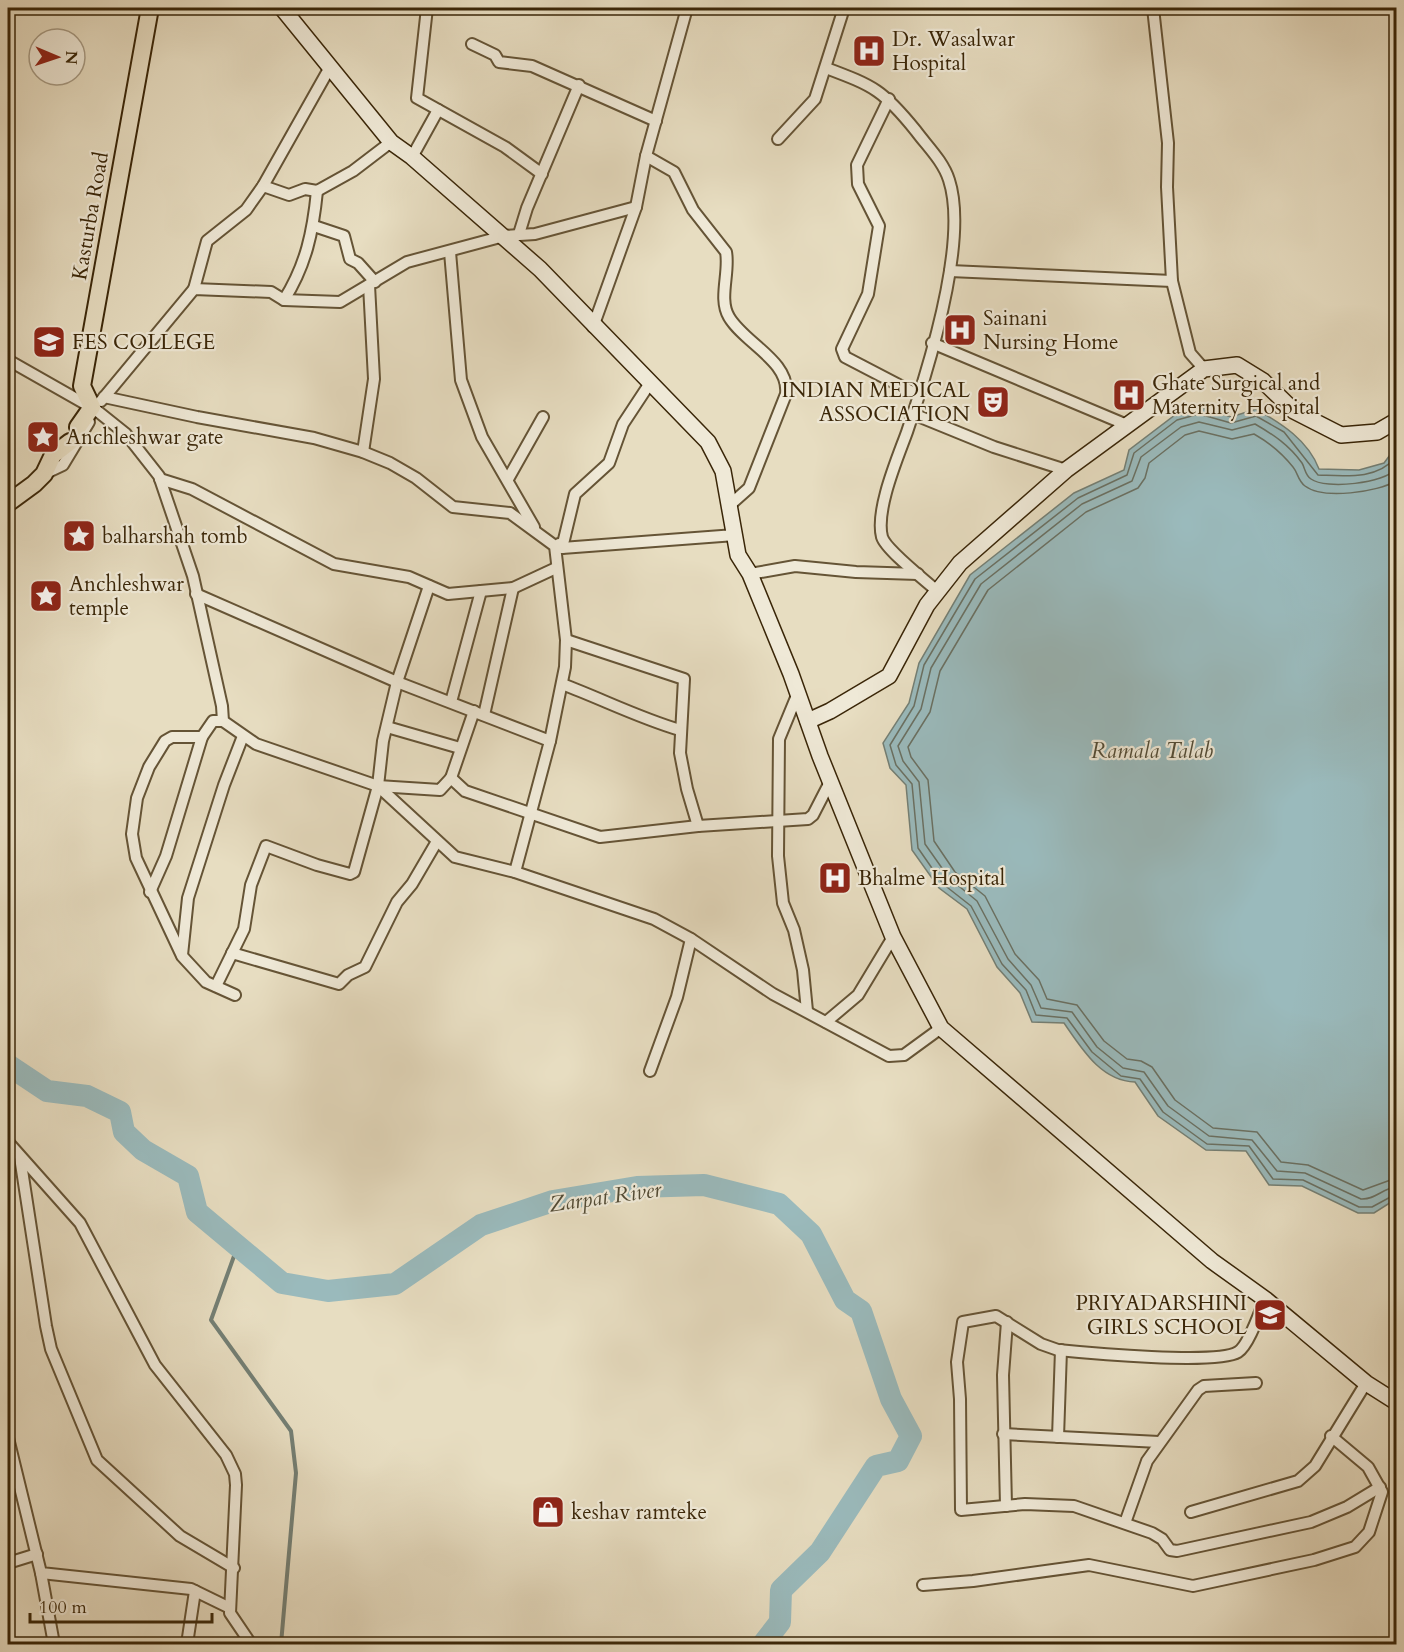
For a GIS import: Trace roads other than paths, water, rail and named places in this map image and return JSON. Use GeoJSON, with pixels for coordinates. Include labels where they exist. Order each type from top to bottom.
{"type":"FeatureCollection","features":[{"type":"Feature","properties":{"kind":"main road","name":"Kasturba Road"},"geometry":{"type":"LineString","coordinates":[[97,404],[82,386],[150,8]]}},
{"type":"Feature","properties":{"kind":"main road"},"geometry":{"type":"LineString","coordinates":[[78,428],[97,404]]}},
{"type":"Feature","properties":{"kind":"main road"},"geometry":{"type":"LineString","coordinates":[[8,503],[44,474],[53,454],[70,442]]}},
{"type":"Feature","properties":{"kind":"street"},"geometry":{"type":"LineString","coordinates":[[282,8],[329,69],[391,142],[511,235],[593,327],[708,442],[723,471],[731,504],[738,555],[750,574],[798,693],[830,782],[892,937],[941,1028],[1212,1261],[1247,1288],[1266,1299],[1366,1383],[1396,1402]]}},
{"type":"Feature","properties":{"kind":"street"},"geometry":{"type":"LineString","coordinates":[[427,8],[416,96],[505,147],[542,174]]}},
{"type":"Feature","properties":{"kind":"street"},"geometry":{"type":"LineString","coordinates":[[593,327],[636,207],[646,156],[687,8]]}},
{"type":"Feature","properties":{"kind":"street"},"geometry":{"type":"LineString","coordinates":[[778,139],[815,99],[844,8]]}},
{"type":"Feature","properties":{"kind":"street"},"geometry":{"type":"LineString","coordinates":[[1153,8],[1168,142],[1167,187],[1172,280],[1190,353],[1204,369]]}},
{"type":"Feature","properties":{"kind":"street"},"geometry":{"type":"LineString","coordinates":[[472,44],[495,55],[499,62],[532,66],[656,121]]}},
{"type":"Feature","properties":{"kind":"street"},"geometry":{"type":"LineString","coordinates":[[826,68],[863,82],[889,99],[939,160],[949,181],[953,200],[955,237],[950,271],[913,414],[885,496],[882,532],[889,546],[937,591]]}},
{"type":"Feature","properties":{"kind":"street"},"geometry":{"type":"LineString","coordinates":[[44,474],[63,465],[97,404],[194,289],[207,241],[246,210],[263,186],[329,69]]}},
{"type":"Feature","properties":{"kind":"street"},"geometry":{"type":"LineString","coordinates":[[511,235],[542,174],[579,85]]}},
{"type":"Feature","properties":{"kind":"street"},"geometry":{"type":"LineString","coordinates":[[889,99],[857,165],[858,184],[879,226],[868,294],[842,353],[918,395]]}},
{"type":"Feature","properties":{"kind":"street"},"geometry":{"type":"LineString","coordinates":[[412,157],[438,110]]}},
{"type":"Feature","properties":{"kind":"street"},"geometry":{"type":"LineString","coordinates":[[263,186],[289,195],[305,189],[317,191],[353,171],[391,142]]}},
{"type":"Feature","properties":{"kind":"street"},"geometry":{"type":"LineString","coordinates":[[646,156],[674,172],[693,210],[726,252],[725,302],[729,317],[780,369],[788,384],[749,488],[731,504]]}},
{"type":"Feature","properties":{"kind":"street"},"geometry":{"type":"LineString","coordinates":[[285,300],[304,264],[314,226],[317,191]]}},
{"type":"Feature","properties":{"kind":"street"},"geometry":{"type":"LineString","coordinates":[[194,289],[271,292],[285,300],[340,302],[407,262],[511,235],[535,234],[636,207]]}},
{"type":"Feature","properties":{"kind":"street"},"geometry":{"type":"LineString","coordinates":[[314,226],[344,236],[350,259],[358,262],[372,283],[374,379],[363,452]]}},
{"type":"Feature","properties":{"kind":"street"},"geometry":{"type":"LineString","coordinates":[[450,252],[461,380],[482,437],[508,479],[532,525],[558,544]]}},
{"type":"Feature","properties":{"kind":"street"},"geometry":{"type":"LineString","coordinates":[[950,271],[1172,280]]}},
{"type":"Feature","properties":{"kind":"street"},"geometry":{"type":"LineString","coordinates":[[932,343],[1127,425]]}},
{"type":"Feature","properties":{"kind":"street"},"geometry":{"type":"LineString","coordinates":[[8,360],[97,404],[197,417],[314,438],[363,452],[390,463],[416,478],[453,507],[510,513],[558,544],[735,535]]}},
{"type":"Feature","properties":{"kind":"street"},"geometry":{"type":"LineString","coordinates":[[808,721],[830,711],[889,676],[937,591],[960,563],[1066,471],[1204,369],[1237,365],[1263,381],[1294,411],[1341,435],[1377,432],[1396,421]]}},
{"type":"Feature","properties":{"kind":"street"},"geometry":{"type":"LineString","coordinates":[[515,872],[550,741],[562,684],[566,640],[556,567],[558,544],[575,494],[609,464],[623,424],[650,383]]}},
{"type":"Feature","properties":{"kind":"street"},"geometry":{"type":"LineString","coordinates":[[97,404],[126,434],[160,479],[193,576],[222,706],[223,721]]}},
{"type":"Feature","properties":{"kind":"street"},"geometry":{"type":"LineString","coordinates":[[913,414],[994,447],[1066,471]]}},
{"type":"Feature","properties":{"kind":"street"},"geometry":{"type":"LineString","coordinates":[[508,479],[543,417]]}},
{"type":"Feature","properties":{"kind":"street"},"geometry":{"type":"LineString","coordinates":[[160,479],[192,489],[334,564],[405,576],[448,594],[513,588],[556,567]]}},
{"type":"Feature","properties":{"kind":"street"},"geometry":{"type":"LineString","coordinates":[[750,574],[795,566],[856,572],[918,573]]}},
{"type":"Feature","properties":{"kind":"street"},"geometry":{"type":"LineString","coordinates":[[216,986],[246,922],[249,896],[265,847],[269,846],[317,865],[352,874],[378,786],[397,682],[429,586]]}},
{"type":"Feature","properties":{"kind":"street"},"geometry":{"type":"LineString","coordinates":[[150,892],[166,856],[202,738],[213,722],[223,721],[256,744],[378,786],[441,790],[451,778],[460,748],[479,713],[513,588]]}},
{"type":"Feature","properties":{"kind":"street"},"geometry":{"type":"LineString","coordinates":[[451,702],[481,591]]}},
{"type":"Feature","properties":{"kind":"street"},"geometry":{"type":"LineString","coordinates":[[196,594],[397,682],[550,741]]}},
{"type":"Feature","properties":{"kind":"street"},"geometry":{"type":"LineString","coordinates":[[566,640],[684,679],[680,730],[682,770],[698,826]]}},
{"type":"Feature","properties":{"kind":"street"},"geometry":{"type":"LineString","coordinates":[[562,684],[607,701],[643,719],[680,730]]}},
{"type":"Feature","properties":{"kind":"street"},"geometry":{"type":"LineString","coordinates":[[798,693],[779,739],[777,822],[783,903],[794,930],[802,964],[807,1011]]}},
{"type":"Feature","properties":{"kind":"street"},"geometry":{"type":"LineString","coordinates":[[387,727],[460,748]]}},
{"type":"Feature","properties":{"kind":"street"},"geometry":{"type":"LineString","coordinates":[[182,956],[188,898],[224,785],[243,736]]}},
{"type":"Feature","properties":{"kind":"street"},"geometry":{"type":"LineString","coordinates":[[202,738],[172,737],[165,741],[142,782],[134,811],[133,848],[150,892],[182,956],[201,977],[235,995]]}},
{"type":"Feature","properties":{"kind":"street"},"geometry":{"type":"LineString","coordinates":[[451,778],[465,791],[600,837],[698,826],[811,818],[830,782]]}},
{"type":"Feature","properties":{"kind":"street"},"geometry":{"type":"LineString","coordinates":[[378,786],[436,843],[455,857],[515,872],[616,904],[654,919],[691,939],[773,993],[882,1053],[897,1057],[904,1055],[941,1028]]}},
{"type":"Feature","properties":{"kind":"street"},"geometry":{"type":"LineString","coordinates":[[232,953],[336,985],[341,983],[348,975],[365,967],[397,902],[412,884],[436,843]]}},
{"type":"Feature","properties":{"kind":"street"},"geometry":{"type":"LineString","coordinates":[[826,1022],[858,995],[892,937]]}},
{"type":"Feature","properties":{"kind":"street"},"geometry":{"type":"LineString","coordinates":[[650,1071],[677,997],[691,939]]}},
{"type":"Feature","properties":{"kind":"street"},"geometry":{"type":"LineString","coordinates":[[8,1142],[80,1224],[162,1376],[232,1464],[236,1485],[234,1568],[230,1608],[232,1617],[251,1644]]}},
{"type":"Feature","properties":{"kind":"street"},"geometry":{"type":"LineString","coordinates":[[20,1156],[51,1349],[91,1448],[105,1469],[180,1536],[234,1568]]}},
{"type":"Feature","properties":{"kind":"street"},"geometry":{"type":"LineString","coordinates":[[1266,1299],[1244,1346],[1231,1354],[1171,1358],[1061,1350],[1041,1344],[996,1316],[963,1322],[957,1362],[960,1399],[960,1508],[962,1510],[1035,1504],[1077,1507],[1157,1535],[1167,1549],[1177,1551],[1311,1522],[1347,1507],[1380,1487]]}},
{"type":"Feature","properties":{"kind":"street"},"geometry":{"type":"LineString","coordinates":[[1006,1506],[1003,1434],[1007,1322]]}},
{"type":"Feature","properties":{"kind":"street"},"geometry":{"type":"LineString","coordinates":[[1058,1437],[1061,1350]]}},
{"type":"Feature","properties":{"kind":"street"},"geometry":{"type":"LineString","coordinates":[[1125,1523],[1147,1461],[1200,1387],[1256,1383]]}},
{"type":"Feature","properties":{"kind":"street"},"geometry":{"type":"LineString","coordinates":[[1191,1512],[1294,1483],[1315,1466],[1331,1436],[1366,1383]]}},
{"type":"Feature","properties":{"kind":"street"},"geometry":{"type":"LineString","coordinates":[[1003,1434],[1159,1442]]}},
{"type":"Feature","properties":{"kind":"street"},"geometry":{"type":"LineString","coordinates":[[923,1585],[973,1581],[1071,1566],[1107,1567],[1184,1587],[1314,1560],[1354,1547],[1369,1532],[1381,1497],[1380,1487],[1363,1462],[1331,1436]]}},
{"type":"Feature","properties":{"kind":"street"},"geometry":{"type":"LineString","coordinates":[[8,1438],[37,1554],[54,1644]]}},
{"type":"Feature","properties":{"kind":"street"},"geometry":{"type":"LineString","coordinates":[[8,1563],[37,1554]]}},
{"type":"Feature","properties":{"kind":"street"},"geometry":{"type":"LineString","coordinates":[[41,1573],[195,1591],[230,1608]]}},
{"type":"Feature","properties":{"kind":"street"},"geometry":{"type":"LineString","coordinates":[[188,1644],[195,1591]]}},
{"type":"Feature","properties":{"kind":"water","name":"Ramala Talab"},"geometry":{"type":"Polygon","coordinates":[[[1199,407],[1231,417],[1256,409],[1301,441],[1319,469],[1359,470],[1384,463],[1396,447],[1396,1199],[1374,1213],[1358,1213],[1302,1186],[1269,1185],[1246,1151],[1206,1150],[1158,1116],[1135,1082],[1112,1076],[1093,1062],[1064,1023],[1032,1022],[1020,993],[997,967],[967,909],[939,888],[912,850],[906,785],[890,768],[883,743],[909,703],[919,663],[970,575],[1074,493],[1124,470],[1129,450],[1175,415],[1199,407]]]}},
{"type":"Feature","properties":{"kind":"waterway","name":"Zarpat River"},"geometry":{"type":"LineString","coordinates":[[8,1065],[47,1091],[87,1096],[120,1112],[124,1132],[143,1150],[188,1176],[197,1212],[282,1283],[328,1291],[395,1284],[481,1225],[553,1201],[637,1187],[704,1185],[779,1204],[811,1234],[845,1300],[861,1311],[891,1399],[911,1436],[898,1461],[876,1466],[820,1552],[781,1590],[780,1622],[763,1644]]}},
{"type":"Feature","properties":{"kind":"waterway"},"geometry":{"type":"LineString","coordinates":[[238,1245],[211,1320],[291,1431],[296,1473],[281,1644]]}},
{"type":"Feature","properties":{"kind":"place","name":"Dr. Wasalwar Hospital"},"geometry":{"type":"Point","coordinates":[869,51]}},
{"type":"Feature","properties":{"kind":"place","name":"Sainani Nursing Home"},"geometry":{"type":"Point","coordinates":[960,330]}},
{"type":"Feature","properties":{"kind":"place","name":"FES COLLEGE"},"geometry":{"type":"Point","coordinates":[49,342]}},
{"type":"Feature","properties":{"kind":"place","name":"Ghate Surgical and Maternity Hospital"},"geometry":{"type":"Point","coordinates":[1129,395]}},
{"type":"Feature","properties":{"kind":"place","name":"INDIAN MEDICAL ASSOCIATION"},"geometry":{"type":"Point","coordinates":[993,402]}},
{"type":"Feature","properties":{"kind":"place","name":"Anchleshwar gate"},"geometry":{"type":"Point","coordinates":[43,437]}},
{"type":"Feature","properties":{"kind":"place","name":"balharshah tomb"},"geometry":{"type":"Point","coordinates":[79,536]}},
{"type":"Feature","properties":{"kind":"place","name":"Anchleshwar temple"},"geometry":{"type":"Point","coordinates":[46,596]}},
{"type":"Feature","properties":{"kind":"place","name":"Bhalme Hospital"},"geometry":{"type":"Point","coordinates":[835,878]}},
{"type":"Feature","properties":{"kind":"place","name":"PRIYADARSHINI GIRLS SCHOOL"},"geometry":{"type":"Point","coordinates":[1270,1315]}},
{"type":"Feature","properties":{"kind":"place","name":"keshav ramteke"},"geometry":{"type":"Point","coordinates":[548,1512]}}]}
